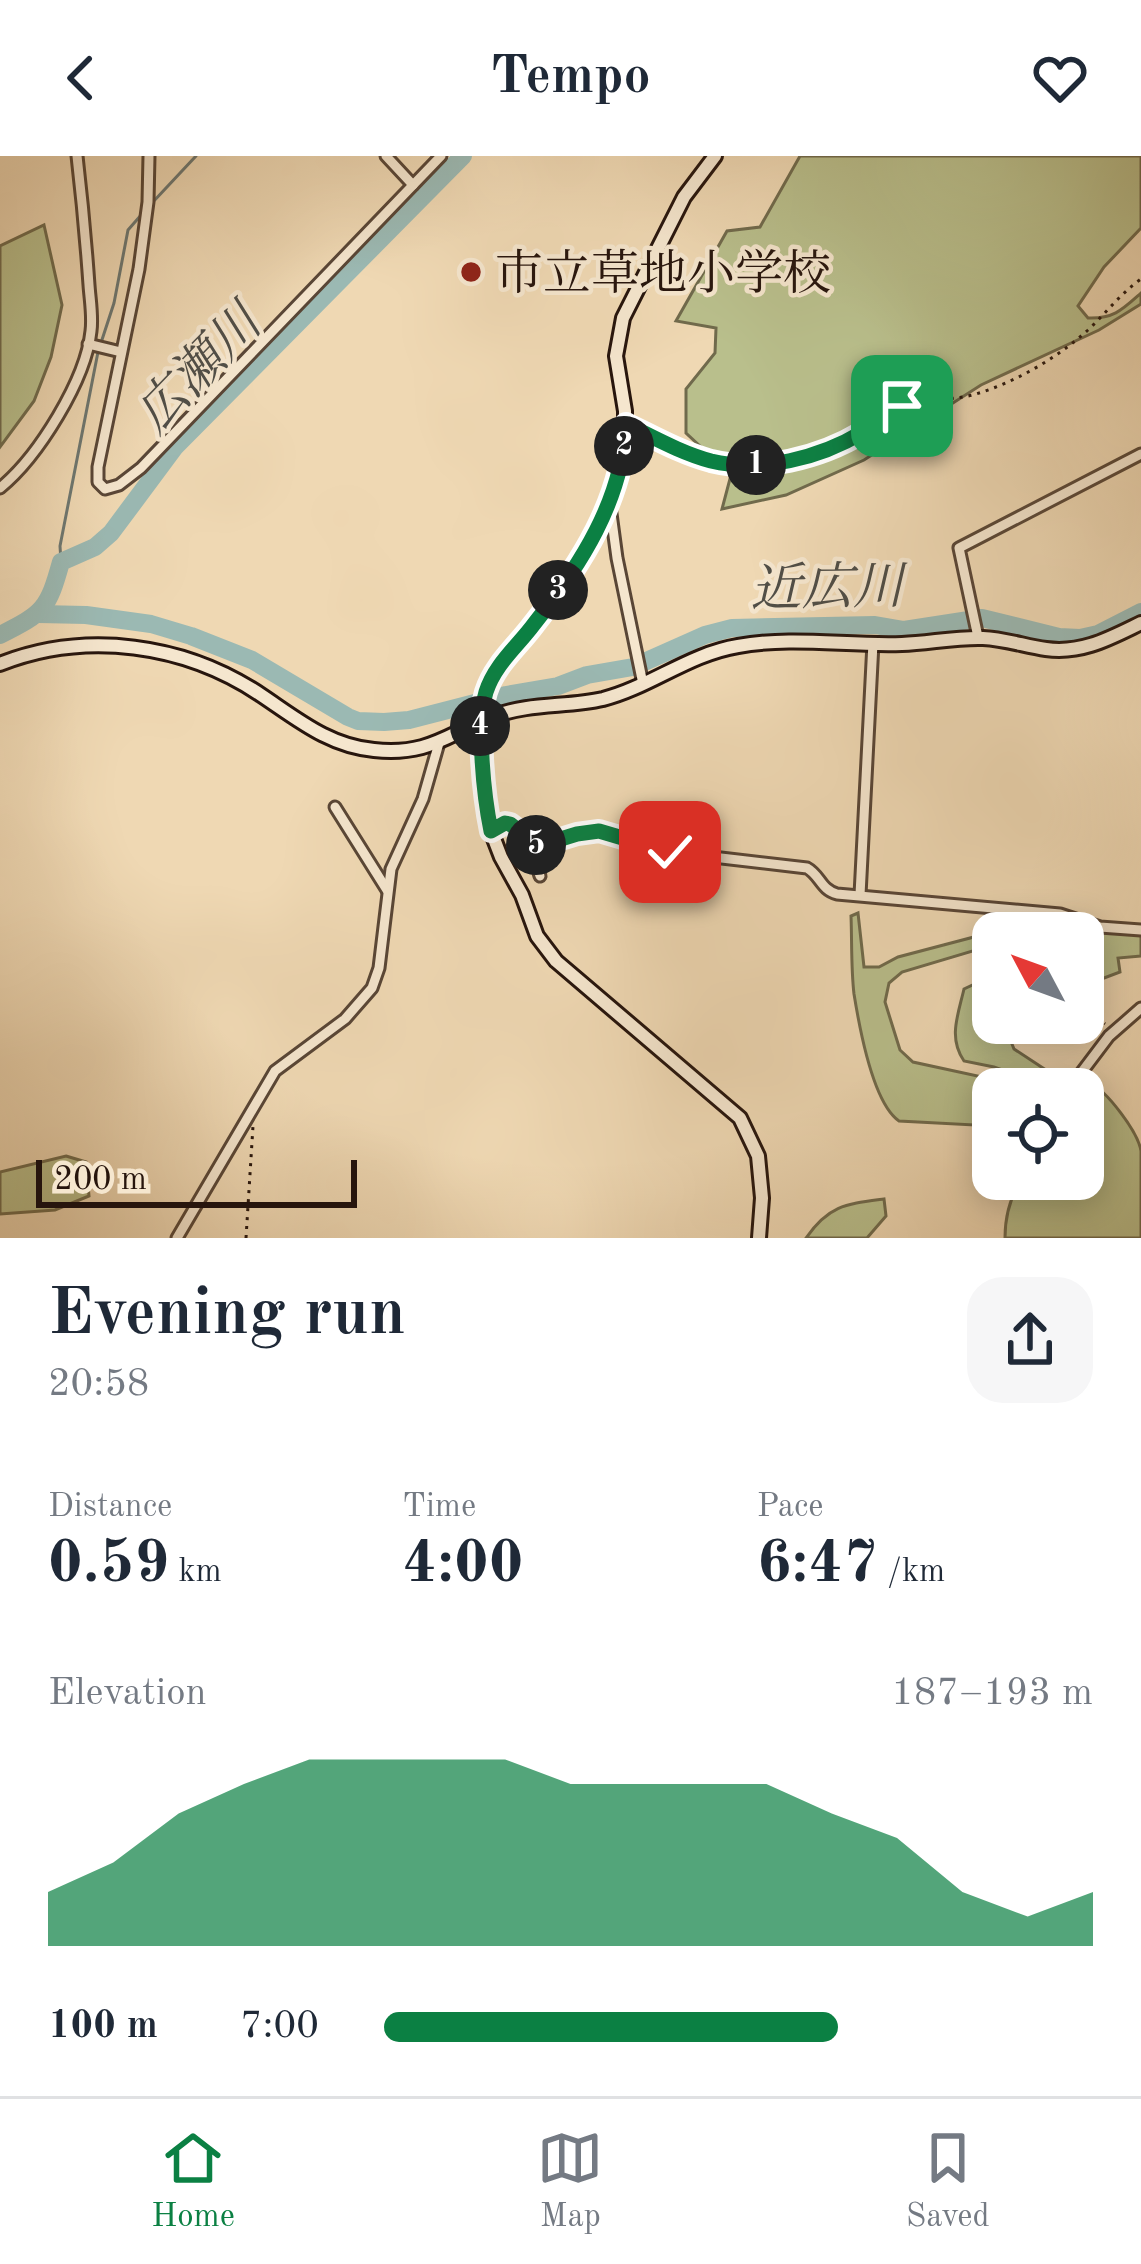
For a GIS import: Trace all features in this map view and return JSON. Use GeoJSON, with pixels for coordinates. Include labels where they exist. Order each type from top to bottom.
{"type":"FeatureCollection","features":[{"type":"Feature","properties":{"kind":"street"},"geometry":{"type":"LineString","coordinates":[[0,488],[58,418],[92,328],[76,156]]}},
{"type":"Feature","properties":{"kind":"street"},"geometry":{"type":"LineString","coordinates":[[149,156],[145,230],[97,475],[105,489],[129,479],[156,454],[441,156]]}},
{"type":"Feature","properties":{"kind":"street"},"geometry":{"type":"LineString","coordinates":[[386,156],[413,184]]}},
{"type":"Feature","properties":{"kind":"street"},"geometry":{"type":"LineString","coordinates":[[716,156],[685,197],[623,318],[616,356],[626,424],[610,504],[542,614],[491,678],[480,722],[491,831],[537,936],[549,953],[730,1107],[747,1127],[761,1178],[759,1238]]}},
{"type":"Feature","properties":{"kind":"street"},"geometry":{"type":"LineString","coordinates":[[88,344],[121,352]]}},
{"type":"Feature","properties":{"kind":"street"},"geometry":{"type":"LineString","coordinates":[[977,633],[959,548],[1141,454]]}},
{"type":"Feature","properties":{"kind":"street"},"geometry":{"type":"LineString","coordinates":[[610,504],[642,679]]}},
{"type":"Feature","properties":{"kind":"street"},"geometry":{"type":"LineString","coordinates":[[0,664],[50,649],[145,648],[224,673],[314,731],[343,744],[393,751],[439,743],[504,713],[604,699],[691,659],[738,646],[785,640],[904,644],[977,633],[1058,650],[1105,641],[1141,623]]}},
{"type":"Feature","properties":{"kind":"street"},"geometry":{"type":"LineString","coordinates":[[860,895],[872,643]]}},
{"type":"Feature","properties":{"kind":"street"},"geometry":{"type":"LineString","coordinates":[[177,1238],[281,1064],[345,1019],[372,988],[379,968],[391,869],[423,799],[439,743]]}},
{"type":"Feature","properties":{"kind":"street"},"geometry":{"type":"LineString","coordinates":[[335,807],[387,890]]}},
{"type":"Feature","properties":{"kind":"street"},"geometry":{"type":"LineString","coordinates":[[491,831],[510,824],[541,846],[599,831],[670,852],[807,868],[831,892],[1060,914],[1091,925],[1141,930]]}},
{"type":"Feature","properties":{"kind":"street"},"geometry":{"type":"LineString","coordinates":[[540,876],[535,860],[541,846]]}},
{"type":"Feature","properties":{"kind":"street"},"geometry":{"type":"LineString","coordinates":[[1085,1068],[1114,1031],[1141,1008]]}},
{"type":"Feature","properties":{"kind":"path"},"geometry":{"type":"LineString","coordinates":[[626,424],[676,449],[732,464],[781,462],[808,455],[863,432],[902,406],[974,394],[1033,368],[1088,330],[1141,280]]}},
{"type":"Feature","properties":{"kind":"path"},"geometry":{"type":"LineString","coordinates":[[1104,1023],[1114,1031]]}},
{"type":"Feature","properties":{"kind":"path"},"geometry":{"type":"LineString","coordinates":[[246,1238],[254,1131],[250,1109]]}},
{"type":"Feature","properties":{"kind":"green space"},"geometry":{"type":"Polygon","coordinates":[[[800,156],[1141,156],[1141,228],[1104,267],[1078,306],[1088,318],[1097,318],[1118,312],[1141,293],[1141,304],[1099,330],[981,385],[864,460],[786,495],[722,509],[731,475],[686,433],[686,389],[715,353],[716,328],[676,321],[727,231],[760,227],[800,156]]]}},
{"type":"Feature","properties":{"kind":"green space"},"geometry":{"type":"Polygon","coordinates":[[[44,225],[62,305],[51,357],[34,401],[0,447],[0,246],[44,225]]]}},
{"type":"Feature","properties":{"kind":"green space"},"geometry":{"type":"Polygon","coordinates":[[[858,913],[864,967],[879,967],[898,957],[972,937],[972,951],[902,972],[889,983],[885,1002],[900,1050],[913,1062],[972,1075],[972,1125],[899,1121],[890,1112],[875,1081],[859,1024],[851,916],[858,913]]]}},
{"type":"Feature","properties":{"kind":"green space"},"geometry":{"type":"Polygon","coordinates":[[[1104,930],[1141,931],[1141,956],[1118,958],[1120,972],[1104,978],[1104,930]]]}},
{"type":"Feature","properties":{"kind":"green space"},"geometry":{"type":"Polygon","coordinates":[[[972,985],[972,1044],[1012,1044],[1043,1068],[997,1068],[964,1061],[956,1044],[956,1026],[964,989],[972,985]]]}},
{"type":"Feature","properties":{"kind":"green space"},"geometry":{"type":"Polygon","coordinates":[[[1104,1094],[1139,1143],[1141,1238],[1005,1238],[1012,1200],[1104,1200],[1104,1094]]]}},
{"type":"Feature","properties":{"kind":"green space"},"geometry":{"type":"Polygon","coordinates":[[[66,1156],[86,1162],[89,1196],[55,1210],[0,1214],[0,1172],[66,1156]]]}},
{"type":"Feature","properties":{"kind":"green space"},"geometry":{"type":"Polygon","coordinates":[[[884,1199],[886,1216],[867,1238],[806,1238],[839,1208],[884,1199]]]}},
{"type":"Feature","properties":{"kind":"waterway"},"geometry":{"type":"LineString","coordinates":[[152,203],[196,156]]}},
{"type":"Feature","properties":{"kind":"waterway","name":"広瀬川"},"geometry":{"type":"LineString","coordinates":[[0,635],[42,608],[61,562],[95,547],[111,533],[175,447],[463,156]]}},
{"type":"Feature","properties":{"kind":"waterway"},"geometry":{"type":"LineString","coordinates":[[61,562],[60,546],[98,352],[114,303],[128,230],[142,214]]}},
{"type":"Feature","properties":{"kind":"waterway","name":"近広川"},"geometry":{"type":"LineString","coordinates":[[39,614],[151,624],[191,636],[252,660],[348,717],[384,722],[633,667],[732,628],[875,625],[904,630],[982,618],[1080,638],[1141,612]]}},
{"type":"Feature","properties":{"kind":"place","name":"市立草地小学校"},"geometry":{"type":"Point","coordinates":[471,272]}},
{"type":"Feature","properties":{"kind":"route"},"geometry":{"type":"LineString","coordinates":[[670,852],[599,831],[538,846],[510,824],[491,831],[480,722],[491,678],[542,614],[604,518],[615,489],[626,424],[710,460],[757,465],[832,447],[902,406]]}}]}
